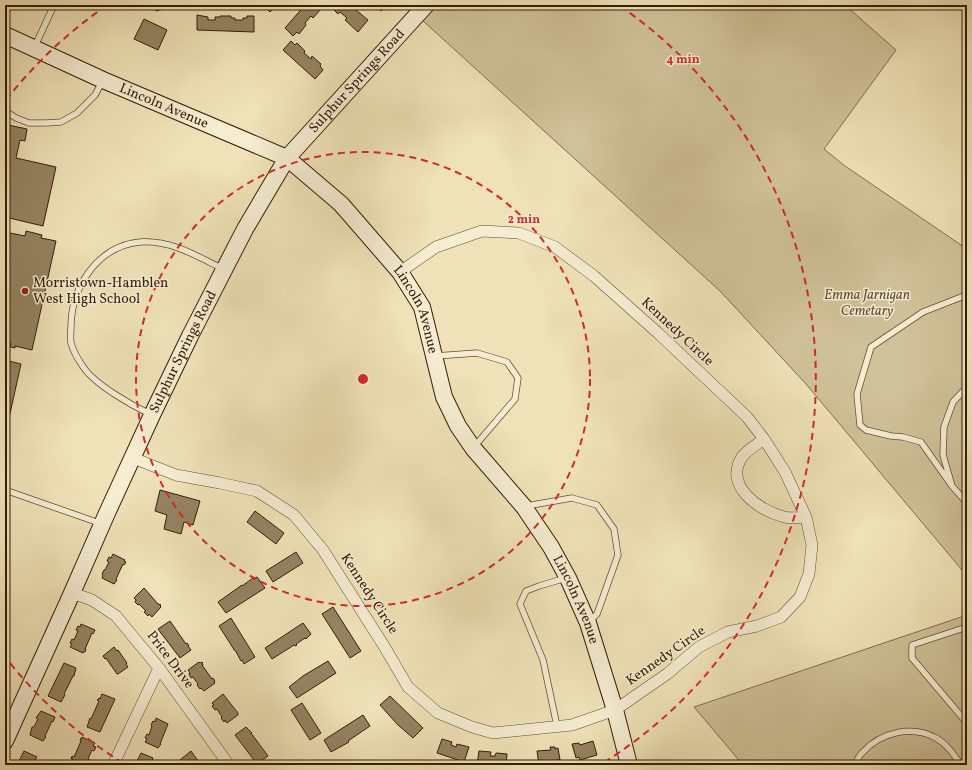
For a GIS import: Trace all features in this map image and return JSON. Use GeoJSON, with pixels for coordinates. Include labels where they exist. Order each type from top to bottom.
{"type":"FeatureCollection","features":[{"type":"Feature","properties":{"kind":"street","name":"Sulphur Springs Road"},"geometry":{"type":"LineString","coordinates":[[5,741],[152,415],[190,336],[245,229],[287,158],[426,5]]}},
{"type":"Feature","properties":{"kind":"street","name":"Lincoln Avenue"},"geometry":{"type":"LineString","coordinates":[[5,35],[103,80],[287,158],[341,204],[400,272],[422,307],[444,397],[458,426],[473,448],[524,506],[551,547],[568,578],[588,622],[615,710],[629,765]]}},
{"type":"Feature","properties":{"kind":"street","name":"Kennedy Circle"},"geometry":{"type":"LineString","coordinates":[[133,458],[176,475],[257,491],[294,516],[323,550],[384,646],[408,687],[438,713],[472,727],[493,733],[572,725],[615,710],[667,674],[699,648],[728,632],[758,626],[782,617],[800,597],[809,574],[812,545],[806,517],[785,472],[764,439],[747,417],[658,333],[594,276],[555,247],[520,233],[482,231],[436,247],[400,272]]}},
{"type":"Feature","properties":{"kind":"street"},"geometry":{"type":"LineString","coordinates":[[764,439],[743,456],[736,472],[738,482],[747,497],[761,508],[786,517],[806,517]]}},
{"type":"Feature","properties":{"kind":"street","name":"Price Drive"},"geometry":{"type":"LineString","coordinates":[[72,593],[92,600],[116,616],[158,668],[229,765]]}},
{"type":"Feature","properties":{"kind":"street"},"geometry":{"type":"LineString","coordinates":[[114,765],[158,668]]}},
{"type":"Feature","properties":{"kind":"lane"},"geometry":{"type":"LineString","coordinates":[[34,48],[54,5]]}},
{"type":"Feature","properties":{"kind":"lane"},"geometry":{"type":"LineString","coordinates":[[5,111],[16,118],[29,122],[61,122],[77,113],[95,95],[103,80]]}},
{"type":"Feature","properties":{"kind":"lane"},"geometry":{"type":"LineString","coordinates":[[152,415],[137,408],[99,383],[84,369],[78,358],[71,343],[72,311],[84,278],[94,265],[105,256],[119,248],[140,242],[167,244],[183,249],[224,270]]}},
{"type":"Feature","properties":{"kind":"lane"},"geometry":{"type":"LineString","coordinates":[[967,299],[964,296],[923,312],[871,347],[857,394],[860,424],[866,430],[921,442],[952,486],[967,503]]}},
{"type":"Feature","properties":{"kind":"lane"},"geometry":{"type":"LineString","coordinates":[[434,356],[477,353],[507,362],[518,378],[515,400],[473,448]]}},
{"type":"Feature","properties":{"kind":"lane"},"geometry":{"type":"LineString","coordinates":[[952,486],[943,456],[944,426],[953,402],[967,388]]}},
{"type":"Feature","properties":{"kind":"lane"},"geometry":{"type":"LineString","coordinates":[[5,490],[102,524]]}},
{"type":"Feature","properties":{"kind":"lane"},"geometry":{"type":"LineString","coordinates":[[524,506],[572,498],[597,505],[614,529],[618,555],[597,614],[588,622]]}},
{"type":"Feature","properties":{"kind":"lane"},"geometry":{"type":"LineString","coordinates":[[557,726],[543,660],[520,604],[526,591],[568,578]]}},
{"type":"Feature","properties":{"kind":"lane"},"geometry":{"type":"LineString","coordinates":[[967,627],[912,645],[912,658],[967,724]]}},
{"type":"Feature","properties":{"kind":"lane"},"geometry":{"type":"LineString","coordinates":[[855,765],[862,752],[878,739],[896,732],[917,732],[936,738],[952,751],[961,765]]}},
{"type":"Feature","properties":{"kind":"green space","name":"Emma Jarnigan Cemetary"},"geometry":{"type":"Polygon","coordinates":[[[436,5],[845,5],[896,50],[824,149],[845,166],[967,249],[967,576],[806,384],[720,291],[422,20],[436,5]]]}},
{"type":"Feature","properties":{"kind":"green space"},"geometry":{"type":"Polygon","coordinates":[[[967,615],[967,765],[743,765],[694,707],[967,615]]]}},
{"type":"Feature","properties":{"kind":"building"},"geometry":{"type":"Polygon","coordinates":[[[154,5],[170,5],[170,7],[156,11],[154,5]]]}},
{"type":"Feature","properties":{"kind":"building"},"geometry":{"type":"Polygon","coordinates":[[[263,5],[276,5],[270,12],[263,5]]]}},
{"type":"Feature","properties":{"kind":"building"},"geometry":{"type":"Polygon","coordinates":[[[305,5],[321,5],[319,7],[321,9],[313,18],[311,16],[299,34],[297,32],[293,36],[285,28],[305,5]]]}},
{"type":"Feature","properties":{"kind":"building"},"geometry":{"type":"Polygon","coordinates":[[[330,5],[350,5],[368,20],[358,32],[345,20],[347,18],[340,12],[338,14],[330,5]]]}},
{"type":"Feature","properties":{"kind":"building"},"geometry":{"type":"Polygon","coordinates":[[[375,5],[387,5],[381,11],[375,5]]]}},
{"type":"Feature","properties":{"kind":"building"},"geometry":{"type":"Polygon","coordinates":[[[197,15],[208,17],[208,20],[215,20],[215,17],[220,16],[231,16],[231,18],[235,18],[235,20],[243,20],[243,18],[247,18],[247,16],[254,16],[254,32],[197,30],[197,15]]]}},
{"type":"Feature","properties":{"kind":"building"},"geometry":{"type":"Polygon","coordinates":[[[144,19],[167,30],[158,50],[134,39],[144,19]]]}},
{"type":"Feature","properties":{"kind":"building"},"geometry":{"type":"Polygon","coordinates":[[[291,41],[295,45],[297,43],[305,51],[304,53],[311,59],[312,56],[321,64],[320,66],[323,70],[315,79],[283,50],[291,41]]]}},
{"type":"Feature","properties":{"kind":"building"},"geometry":{"type":"Polygon","coordinates":[[[8,125],[27,129],[25,141],[20,140],[16,158],[56,167],[43,226],[5,217],[5,155],[9,136],[6,135],[8,125]]]}},
{"type":"Feature","properties":{"kind":"building","name":"Morristown-Hamblen West High School"},"geometry":{"type":"Polygon","coordinates":[[[26,231],[42,235],[41,238],[56,241],[32,350],[15,346],[15,348],[10,347],[11,343],[5,342],[5,232],[25,236],[26,231]]]}},
{"type":"Feature","properties":{"kind":"building"},"geometry":{"type":"Polygon","coordinates":[[[5,360],[21,364],[9,418],[5,417],[5,360]]]}},
{"type":"Feature","properties":{"kind":"building"},"geometry":{"type":"Polygon","coordinates":[[[160,490],[200,501],[193,525],[184,522],[181,534],[164,529],[167,515],[155,511],[160,490]]]}},
{"type":"Feature","properties":{"kind":"building"},"geometry":{"type":"Polygon","coordinates":[[[255,511],[284,533],[276,544],[247,522],[255,511]]]}},
{"type":"Feature","properties":{"kind":"building"},"geometry":{"type":"Polygon","coordinates":[[[296,552],[303,563],[273,582],[266,571],[296,552]]]}},
{"type":"Feature","properties":{"kind":"building"},"geometry":{"type":"Polygon","coordinates":[[[113,554],[126,562],[124,565],[123,564],[114,584],[102,578],[102,574],[109,562],[107,561],[113,554]]]}},
{"type":"Feature","properties":{"kind":"building"},"geometry":{"type":"Polygon","coordinates":[[[257,577],[265,588],[226,613],[218,602],[242,585],[257,577]]]}},
{"type":"Feature","properties":{"kind":"building"},"geometry":{"type":"Polygon","coordinates":[[[144,588],[158,604],[161,605],[152,617],[149,614],[148,616],[144,612],[146,611],[135,602],[136,600],[134,598],[144,588]]]}},
{"type":"Feature","properties":{"kind":"building"},"geometry":{"type":"Polygon","coordinates":[[[333,607],[361,651],[350,658],[322,614],[333,607]]]}},
{"type":"Feature","properties":{"kind":"building"},"geometry":{"type":"Polygon","coordinates":[[[231,618],[255,657],[244,664],[219,626],[231,618]]]}},
{"type":"Feature","properties":{"kind":"building"},"geometry":{"type":"Polygon","coordinates":[[[170,621],[191,650],[180,658],[158,629],[170,621]]]}},
{"type":"Feature","properties":{"kind":"building"},"geometry":{"type":"Polygon","coordinates":[[[303,623],[311,634],[306,639],[305,638],[296,644],[297,645],[294,645],[272,659],[265,648],[303,623]]]}},
{"type":"Feature","properties":{"kind":"building"},"geometry":{"type":"Polygon","coordinates":[[[81,624],[95,630],[93,634],[92,633],[85,652],[83,653],[70,647],[72,644],[70,643],[72,639],[74,640],[78,631],[76,630],[81,624]]]}},
{"type":"Feature","properties":{"kind":"building"},"geometry":{"type":"Polygon","coordinates":[[[114,647],[117,651],[118,650],[128,667],[118,674],[103,656],[114,647]]]}},
{"type":"Feature","properties":{"kind":"building"},"geometry":{"type":"Polygon","coordinates":[[[328,661],[336,673],[297,698],[289,687],[303,676],[328,661]]]}},
{"type":"Feature","properties":{"kind":"building"},"geometry":{"type":"Polygon","coordinates":[[[199,662],[202,662],[202,665],[215,681],[215,683],[204,691],[201,688],[200,689],[193,677],[191,678],[188,670],[199,662]]]}},
{"type":"Feature","properties":{"kind":"building"},"geometry":{"type":"Polygon","coordinates":[[[64,663],[76,668],[74,676],[61,702],[48,696],[64,663]]]}},
{"type":"Feature","properties":{"kind":"building"},"geometry":{"type":"Polygon","coordinates":[[[102,694],[115,699],[100,732],[87,727],[99,701],[97,700],[99,698],[100,699],[102,694]]]}},
{"type":"Feature","properties":{"kind":"building"},"geometry":{"type":"Polygon","coordinates":[[[223,694],[238,713],[238,715],[227,723],[221,718],[222,717],[217,709],[215,710],[212,706],[214,705],[212,703],[223,694]]]}},
{"type":"Feature","properties":{"kind":"building"},"geometry":{"type":"Polygon","coordinates":[[[390,696],[423,728],[413,738],[398,725],[380,705],[390,696]]]}},
{"type":"Feature","properties":{"kind":"building"},"geometry":{"type":"Polygon","coordinates":[[[302,703],[321,733],[310,740],[291,710],[302,703]]]}},
{"type":"Feature","properties":{"kind":"building"},"geometry":{"type":"Polygon","coordinates":[[[41,711],[55,717],[43,741],[30,735],[32,727],[34,727],[38,719],[36,718],[41,711]]]}},
{"type":"Feature","properties":{"kind":"building"},"geometry":{"type":"Polygon","coordinates":[[[363,715],[370,726],[348,741],[349,742],[331,752],[324,740],[363,715]]]}},
{"type":"Feature","properties":{"kind":"building"},"geometry":{"type":"Polygon","coordinates":[[[156,718],[168,724],[161,744],[158,748],[145,742],[147,739],[145,738],[147,734],[149,735],[151,725],[153,721],[155,722],[156,718]]]}},
{"type":"Feature","properties":{"kind":"building"},"geometry":{"type":"Polygon","coordinates":[[[246,727],[268,756],[257,764],[235,735],[246,727]]]}},
{"type":"Feature","properties":{"kind":"building"},"geometry":{"type":"Polygon","coordinates":[[[82,737],[95,743],[93,746],[96,747],[94,751],[92,750],[88,759],[90,760],[88,764],[86,763],[85,765],[81,765],[72,761],[73,759],[71,759],[72,756],[74,757],[82,737]]]}},
{"type":"Feature","properties":{"kind":"building"},"geometry":{"type":"Polygon","coordinates":[[[442,739],[452,742],[451,745],[456,747],[457,744],[469,747],[464,762],[437,753],[442,739]]]}},
{"type":"Feature","properties":{"kind":"building"},"geometry":{"type":"Polygon","coordinates":[[[593,741],[597,755],[580,760],[579,757],[576,758],[572,744],[579,743],[580,745],[593,741]]]}},
{"type":"Feature","properties":{"kind":"building"},"geometry":{"type":"Polygon","coordinates":[[[550,747],[555,747],[555,749],[558,748],[560,760],[556,760],[557,763],[539,765],[537,751],[551,750],[550,747]]]}},
{"type":"Feature","properties":{"kind":"building"},"geometry":{"type":"Polygon","coordinates":[[[24,751],[37,757],[32,765],[17,765],[24,751]]]}},
{"type":"Feature","properties":{"kind":"building"},"geometry":{"type":"Polygon","coordinates":[[[191,751],[201,765],[182,765],[183,764],[180,760],[191,751]]]}},
{"type":"Feature","properties":{"kind":"building"},"geometry":{"type":"Polygon","coordinates":[[[479,751],[491,752],[490,756],[495,756],[496,753],[507,754],[506,765],[477,765],[479,751]]]}},
{"type":"Feature","properties":{"kind":"building"},"geometry":{"type":"Polygon","coordinates":[[[141,753],[153,758],[152,765],[135,765],[141,753]]]}},
{"type":"Feature","properties":{"kind":"place","name":"Morristown-Hamblen West High School"},"geometry":{"type":"Point","coordinates":[25,291]}}]}
